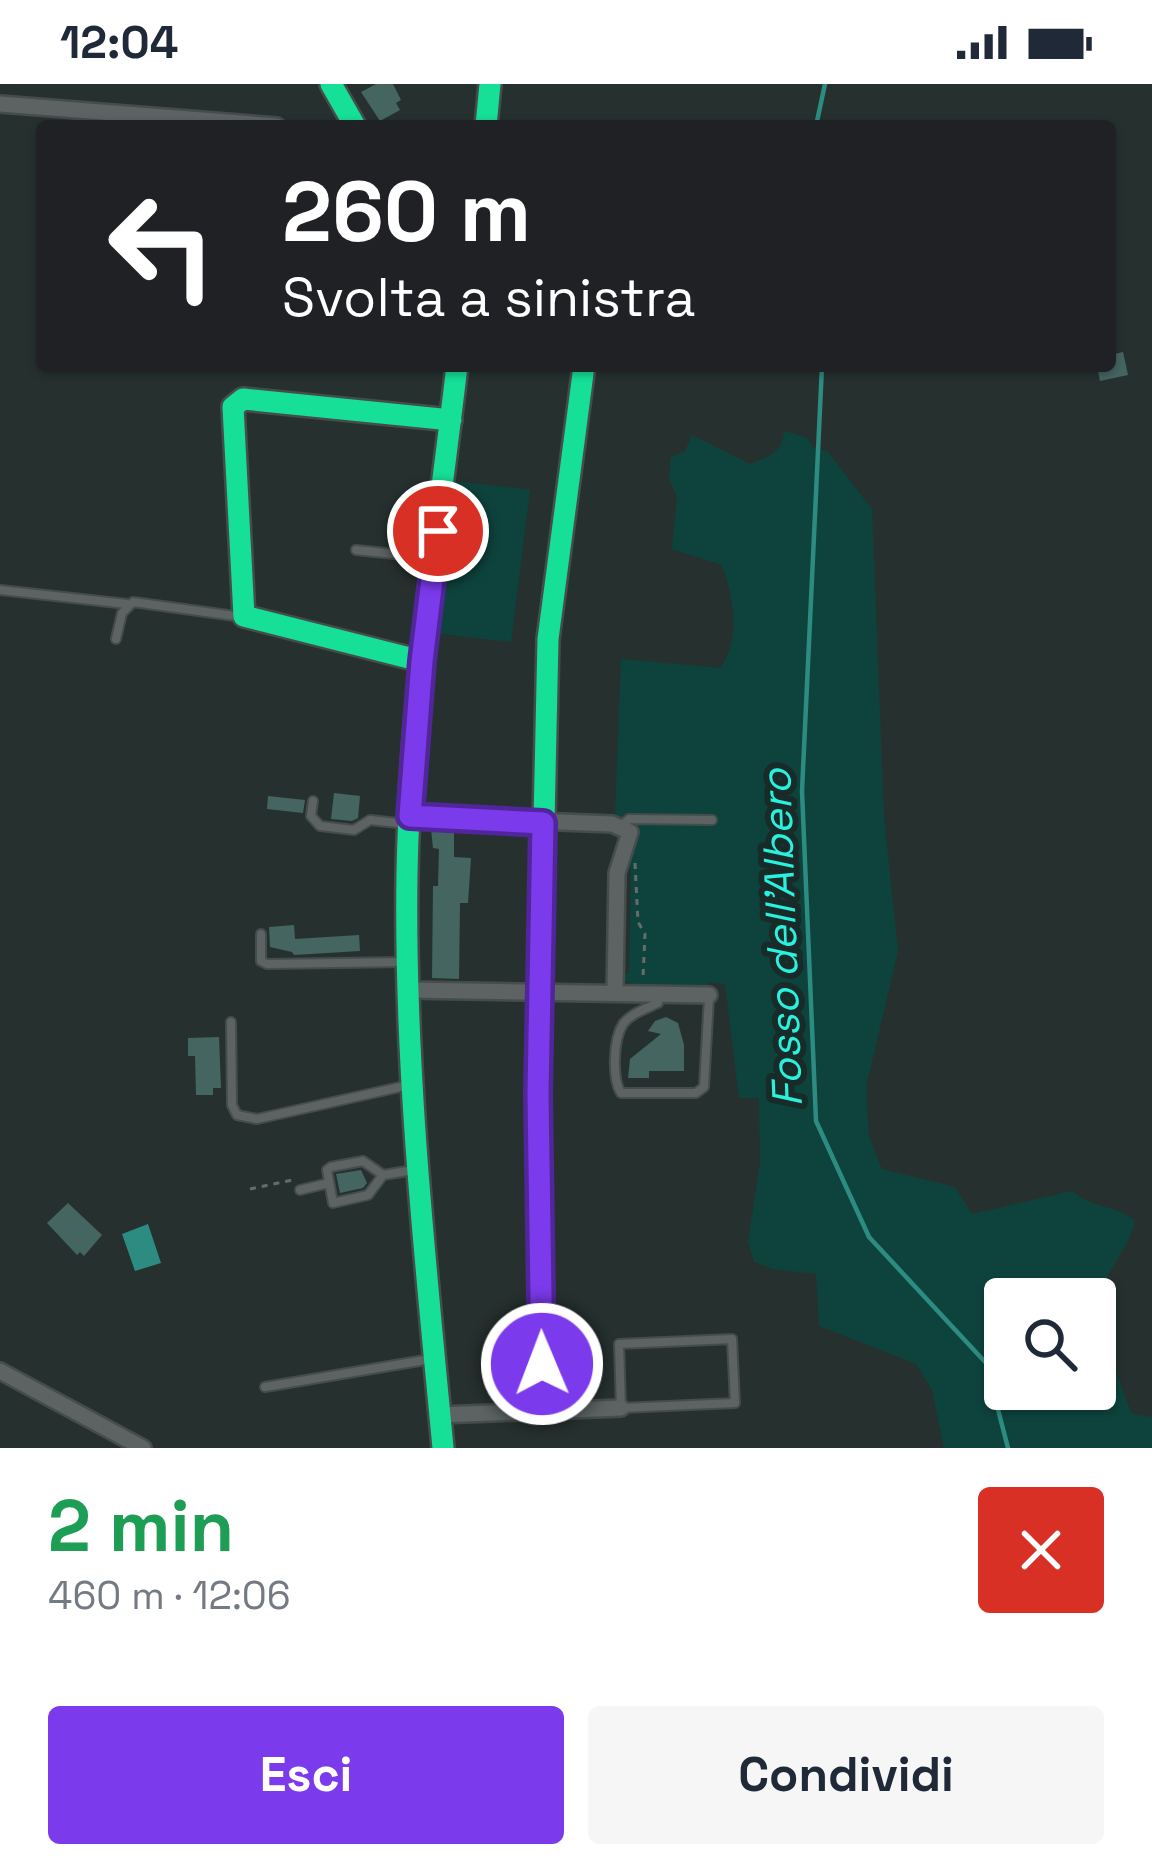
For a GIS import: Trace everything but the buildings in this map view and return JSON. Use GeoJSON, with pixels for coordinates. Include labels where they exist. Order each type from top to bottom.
{"type":"FeatureCollection","features":[{"type":"Feature","properties":{"kind":"street"},"geometry":{"type":"LineString","coordinates":[[331,84],[352,120]]}},
{"type":"Feature","properties":{"kind":"street"},"geometry":{"type":"LineString","coordinates":[[486,120],[490,84]]}},
{"type":"Feature","properties":{"kind":"street"},"geometry":{"type":"LineString","coordinates":[[0,104],[201,120]]}},
{"type":"Feature","properties":{"kind":"street"},"geometry":{"type":"LineString","coordinates":[[443,1448],[416,1170],[408,962],[410,820],[422,661],[456,372]]}},
{"type":"Feature","properties":{"kind":"street"},"geometry":{"type":"LineString","coordinates":[[543,1412],[538,1222],[548,639],[583,372]]}},
{"type":"Feature","properties":{"kind":"street"},"geometry":{"type":"LineString","coordinates":[[422,661],[248,620],[241,612],[236,402],[451,420]]}},
{"type":"Feature","properties":{"kind":"street"},"geometry":{"type":"LineString","coordinates":[[410,820],[622,825],[630,832],[617,873],[615,992]]}},
{"type":"Feature","properties":{"kind":"street"},"geometry":{"type":"LineString","coordinates":[[410,990],[709,995]]}},
{"type":"Feature","properties":{"kind":"street"},"geometry":{"type":"LineString","coordinates":[[0,1371],[143,1448]]}},
{"type":"Feature","properties":{"kind":"street"},"geometry":{"type":"LineString","coordinates":[[440,1415],[621,1408]]}},
{"type":"Feature","properties":{"kind":"lane"},"geometry":{"type":"LineString","coordinates":[[356,550],[434,558]]}},
{"type":"Feature","properties":{"kind":"lane"},"geometry":{"type":"LineString","coordinates":[[0,590],[128,604],[143,601],[235,616],[241,612]]}},
{"type":"Feature","properties":{"kind":"lane"},"geometry":{"type":"LineString","coordinates":[[116,639],[128,604]]}},
{"type":"Feature","properties":{"kind":"lane"},"geometry":{"type":"LineString","coordinates":[[313,801],[311,816],[320,826],[355,830],[370,820],[410,820]]}},
{"type":"Feature","properties":{"kind":"lane"},"geometry":{"type":"LineString","coordinates":[[622,825],[629,819],[712,820]]}},
{"type":"Feature","properties":{"kind":"lane"},"geometry":{"type":"LineString","coordinates":[[261,934],[261,961],[267,964],[408,962]]}},
{"type":"Feature","properties":{"kind":"lane"},"geometry":{"type":"LineString","coordinates":[[658,994],[658,1003],[636,1012],[620,1031],[615,1079],[621,1093],[696,1093],[704,1087],[709,995]]}},
{"type":"Feature","properties":{"kind":"lane"},"geometry":{"type":"LineString","coordinates":[[231,1022],[231,1094],[237,1115],[256,1119],[410,1085]]}},
{"type":"Feature","properties":{"kind":"lane"},"geometry":{"type":"LineString","coordinates":[[383,1174],[368,1195],[333,1203],[327,1170],[331,1167],[363,1161],[383,1174],[416,1170]]}},
{"type":"Feature","properties":{"kind":"lane"},"geometry":{"type":"LineString","coordinates":[[300,1190],[328,1183]]}},
{"type":"Feature","properties":{"kind":"lane"},"geometry":{"type":"LineString","coordinates":[[732,1339],[735,1403],[621,1408],[619,1344],[732,1339]]}},
{"type":"Feature","properties":{"kind":"lane"},"geometry":{"type":"LineString","coordinates":[[265,1388],[433,1359]]}},
{"type":"Feature","properties":{"kind":"path"},"geometry":{"type":"LineString","coordinates":[[634,853],[638,922],[645,934],[643,982]]}},
{"type":"Feature","properties":{"kind":"path"},"geometry":{"type":"LineString","coordinates":[[250,1189],[294,1180],[300,1190]]}},
{"type":"Feature","properties":{"kind":"shaded area"},"geometry":{"type":"Polygon","coordinates":[[[784,431],[806,437],[814,448],[827,451],[872,509],[884,817],[898,951],[866,1087],[869,1137],[882,1169],[955,1187],[972,1214],[1072,1191],[1135,1221],[1107,1278],[984,1278],[984,1410],[1116,1410],[1116,1368],[1132,1414],[1152,1417],[1152,1448],[944,1448],[932,1390],[916,1364],[819,1326],[816,1274],[754,1262],[748,1241],[760,1164],[759,1098],[739,1098],[725,984],[708,982],[707,991],[641,987],[620,978],[629,972],[631,868],[622,873],[634,846],[635,827],[615,816],[621,659],[721,668],[733,630],[722,565],[672,549],[677,497],[669,478],[671,457],[685,451],[692,435],[750,464],[774,453],[784,431]]]}},
{"type":"Feature","properties":{"kind":"shaded area"},"geometry":{"type":"Polygon","coordinates":[[[455,481],[530,490],[511,642],[434,633],[455,481]]]}},
{"type":"Feature","properties":{"kind":"shaded area"},"geometry":{"type":"Polygon","coordinates":[[[148,1224],[161,1263],[135,1271],[122,1234],[148,1224]]]}},
{"type":"Feature","properties":{"kind":"waterway","name":"Fosso dell'Albero"},"geometry":{"type":"LineString","coordinates":[[817,120],[825,84]]}},
{"type":"Feature","properties":{"kind":"waterway","name":"Fosso dell'Albero"},"geometry":{"type":"LineString","coordinates":[[822,372],[802,791],[816,1121],[869,1237],[986,1363],[1008,1448]]}},
{"type":"Feature","properties":{"kind":"traffic: fast"},"geometry":{"type":"LineString","coordinates":[[331,84],[352,120]]}},
{"type":"Feature","properties":{"kind":"traffic: fast"},"geometry":{"type":"LineString","coordinates":[[487,120],[490,84]]}},
{"type":"Feature","properties":{"kind":"traffic: fast"},"geometry":{"type":"LineString","coordinates":[[443,1448],[412,1090],[407,874],[419,683],[456,372]]}},
{"type":"Feature","properties":{"kind":"traffic: fast"},"geometry":{"type":"LineString","coordinates":[[543,1411],[538,1094],[548,639],[583,372]]}},
{"type":"Feature","properties":{"kind":"traffic: fast"},"geometry":{"type":"LineString","coordinates":[[421,661],[244,616],[233,407],[243,399],[451,420]]}},
{"type":"Feature","properties":{"kind":"route"},"geometry":{"type":"LineString","coordinates":[[438,531],[410,816],[543,823],[538,1094],[542,1364]]}}]}
